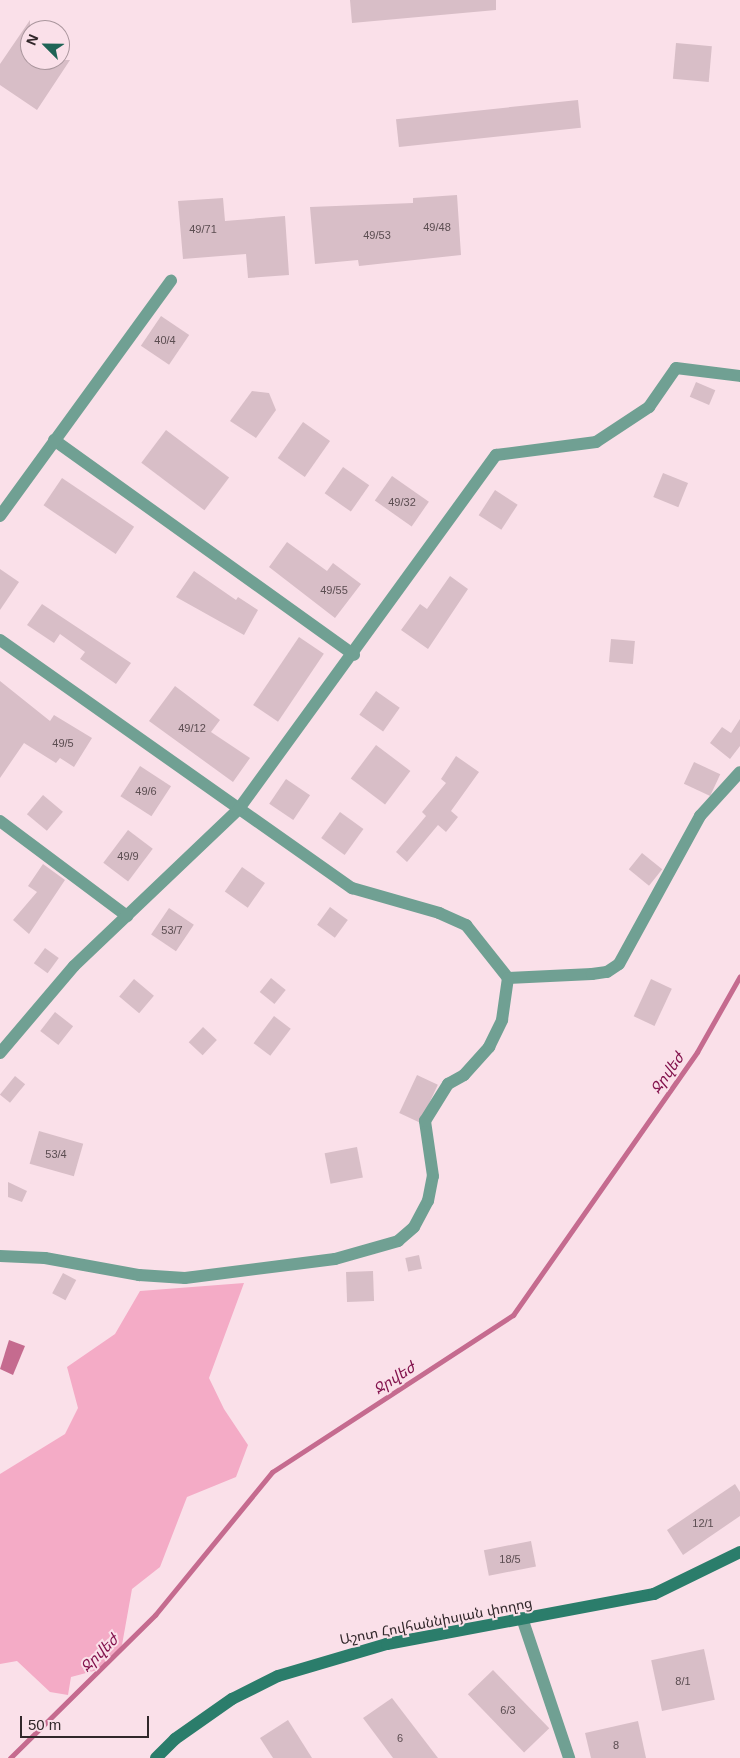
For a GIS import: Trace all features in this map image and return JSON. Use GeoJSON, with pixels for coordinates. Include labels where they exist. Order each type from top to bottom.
{"type":"FeatureCollection","features":[{"type":"Feature","properties":{"kind":"street"},"geometry":{"type":"LineString","coordinates":[[0,516],[171,281]]}},
{"type":"Feature","properties":{"kind":"street"},"geometry":{"type":"LineString","coordinates":[[0,1052],[74,966],[238,810],[354,655],[496,455],[596,442],[649,407],[676,368],[740,376]]}},
{"type":"Feature","properties":{"kind":"street"},"geometry":{"type":"LineString","coordinates":[[54,440],[354,655]]}},
{"type":"Feature","properties":{"kind":"street"},"geometry":{"type":"LineString","coordinates":[[0,640],[238,810],[352,888],[439,913],[466,925],[508,978],[502,1020],[489,1047],[464,1075],[448,1084],[425,1121],[433,1176],[428,1201],[414,1227],[398,1241],[335,1259],[185,1278],[140,1275],[45,1258],[0,1256]]}},
{"type":"Feature","properties":{"kind":"street"},"geometry":{"type":"LineString","coordinates":[[508,978],[592,974],[607,972],[619,964],[700,816],[740,772]]}},
{"type":"Feature","properties":{"kind":"street"},"geometry":{"type":"LineString","coordinates":[[0,822],[127,916]]}},
{"type":"Feature","properties":{"kind":"street","name":"Աշոտ Հովհաննիսյան փողոց"},"geometry":{"type":"LineString","coordinates":[[156,1758],[176,1739],[232,1699],[278,1676],[341,1655],[522,1618],[654,1594],[740,1552]]}},
{"type":"Feature","properties":{"kind":"street"},"geometry":{"type":"LineString","coordinates":[[522,1618],[568,1758]]}},
{"type":"Feature","properties":{"kind":"shaded area"},"geometry":{"type":"Polygon","coordinates":[[[244,1283],[209,1378],[224,1409],[248,1445],[236,1477],[187,1497],[160,1567],[132,1589],[122,1645],[105,1668],[71,1677],[68,1695],[50,1692],[17,1661],[0,1664],[0,1474],[65,1434],[78,1408],[67,1367],[115,1334],[140,1291],[244,1283]]]}},
{"type":"Feature","properties":{"kind":"shaded area"},"geometry":{"type":"Polygon","coordinates":[[[9,1340],[25,1346],[13,1375],[0,1369],[9,1340]]]}},
{"type":"Feature","properties":{"kind":"building"},"geometry":{"type":"Polygon","coordinates":[[[350,0],[496,0],[496,10],[352,23],[350,0]]]}},
{"type":"Feature","properties":{"kind":"building"},"geometry":{"type":"Polygon","coordinates":[[[20,35],[20,70],[63,70],[37,110],[0,85],[0,64],[20,35]]]}},
{"type":"Feature","properties":{"kind":"building"},"geometry":{"type":"Polygon","coordinates":[[[676,43],[712,46],[709,82],[673,79],[676,43]]]}},
{"type":"Feature","properties":{"kind":"building"},"geometry":{"type":"Polygon","coordinates":[[[578,100],[581,128],[399,147],[396,119],[578,100]]]}},
{"type":"Feature","properties":{"kind":"building"},"geometry":{"type":"Polygon","coordinates":[[[457,195],[461,255],[359,266],[358,260],[315,264],[310,207],[413,203],[413,198],[457,195]]]}},
{"type":"Feature","properties":{"kind":"building"},"geometry":{"type":"Polygon","coordinates":[[[223,198],[225,221],[285,216],[289,275],[248,278],[246,254],[183,259],[178,201],[223,198]]]}},
{"type":"Feature","properties":{"kind":"building"},"geometry":{"type":"Polygon","coordinates":[[[161,316],[189,335],[169,365],[141,346],[161,316]]]}},
{"type":"Feature","properties":{"kind":"building"},"geometry":{"type":"Polygon","coordinates":[[[696,382],[715,390],[709,405],[690,397],[696,382]]]}},
{"type":"Feature","properties":{"kind":"building"},"geometry":{"type":"Polygon","coordinates":[[[252,391],[269,393],[276,410],[256,438],[230,421],[252,391]]]}},
{"type":"Feature","properties":{"kind":"building"},"geometry":{"type":"Polygon","coordinates":[[[303,422],[330,441],[305,477],[278,458],[303,422]]]}},
{"type":"Feature","properties":{"kind":"building"},"geometry":{"type":"Polygon","coordinates":[[[166,430],[229,478],[204,510],[141,463],[166,430]]]}},
{"type":"Feature","properties":{"kind":"building"},"geometry":{"type":"Polygon","coordinates":[[[343,467],[369,485],[351,512],[325,493],[343,467]]]}},
{"type":"Feature","properties":{"kind":"building"},"geometry":{"type":"Polygon","coordinates":[[[663,473],[688,483],[678,507],[653,497],[663,473]]]}},
{"type":"Feature","properties":{"kind":"building"},"geometry":{"type":"Polygon","coordinates":[[[392,476],[429,502],[412,526],[375,501],[392,476]]]}},
{"type":"Feature","properties":{"kind":"building"},"geometry":{"type":"Polygon","coordinates":[[[62,478],[134,527],[116,554],[44,505],[62,478]]]}},
{"type":"Feature","properties":{"kind":"building"},"geometry":{"type":"Polygon","coordinates":[[[495,490],[518,505],[501,530],[479,515],[495,490]]]}},
{"type":"Feature","properties":{"kind":"building"},"geometry":{"type":"Polygon","coordinates":[[[287,542],[327,571],[333,563],[361,584],[335,618],[269,567],[287,542]]]}},
{"type":"Feature","properties":{"kind":"building"},"geometry":{"type":"Polygon","coordinates":[[[0,569],[19,582],[0,610],[0,569]]]}},
{"type":"Feature","properties":{"kind":"building"},"geometry":{"type":"Polygon","coordinates":[[[194,571],[236,600],[238,597],[258,610],[244,635],[176,597],[194,571]]]}},
{"type":"Feature","properties":{"kind":"building"},"geometry":{"type":"Polygon","coordinates":[[[450,576],[468,589],[428,649],[401,630],[420,604],[427,609],[450,576]]]}},
{"type":"Feature","properties":{"kind":"building"},"geometry":{"type":"Polygon","coordinates":[[[42,604],[131,663],[116,684],[80,659],[85,652],[60,634],[54,643],[27,625],[42,604]]]}},
{"type":"Feature","properties":{"kind":"building"},"geometry":{"type":"Polygon","coordinates":[[[299,637],[324,654],[278,722],[253,705],[299,637]]]}},
{"type":"Feature","properties":{"kind":"building"},"geometry":{"type":"Polygon","coordinates":[[[611,639],[635,641],[633,664],[609,662],[611,639]]]}},
{"type":"Feature","properties":{"kind":"building"},"geometry":{"type":"Polygon","coordinates":[[[0,681],[50,721],[54,715],[92,738],[74,767],[60,758],[56,763],[24,743],[0,778],[0,681]]]}},
{"type":"Feature","properties":{"kind":"building"},"geometry":{"type":"Polygon","coordinates":[[[175,686],[220,720],[211,732],[250,758],[233,782],[149,721],[175,686]]]}},
{"type":"Feature","properties":{"kind":"building"},"geometry":{"type":"Polygon","coordinates":[[[376,691],[400,708],[383,731],[359,715],[376,691]]]}},
{"type":"Feature","properties":{"kind":"building"},"geometry":{"type":"Polygon","coordinates":[[[740,719],[740,746],[730,759],[710,743],[722,727],[731,733],[740,719]]]}},
{"type":"Feature","properties":{"kind":"building"},"geometry":{"type":"Polygon","coordinates":[[[376,745],[410,771],[385,804],[351,779],[376,745]]]}},
{"type":"Feature","properties":{"kind":"building"},"geometry":{"type":"Polygon","coordinates":[[[456,756],[479,772],[451,811],[458,817],[446,832],[438,825],[407,862],[396,852],[426,816],[422,812],[446,783],[441,779],[456,756]]]}},
{"type":"Feature","properties":{"kind":"building"},"geometry":{"type":"Polygon","coordinates":[[[694,762],[720,774],[710,796],[684,784],[694,762]]]}},
{"type":"Feature","properties":{"kind":"building"},"geometry":{"type":"Polygon","coordinates":[[[140,766],[171,786],[151,816],[120,796],[140,766]]]}},
{"type":"Feature","properties":{"kind":"building"},"geometry":{"type":"Polygon","coordinates":[[[286,779],[310,795],[293,820],[269,804],[286,779]]]}},
{"type":"Feature","properties":{"kind":"building"},"geometry":{"type":"Polygon","coordinates":[[[43,795],[63,812],[47,831],[27,814],[43,795]]]}},
{"type":"Feature","properties":{"kind":"building"},"geometry":{"type":"Polygon","coordinates":[[[340,812],[363,829],[345,855],[321,838],[340,812]]]}},
{"type":"Feature","properties":{"kind":"building"},"geometry":{"type":"Polygon","coordinates":[[[128,830],[153,849],[128,881],[103,863],[128,830]]]}},
{"type":"Feature","properties":{"kind":"building"},"geometry":{"type":"Polygon","coordinates":[[[642,853],[662,869],[649,886],[629,869],[642,853]]]}},
{"type":"Feature","properties":{"kind":"building"},"geometry":{"type":"Polygon","coordinates":[[[43,864],[65,880],[29,934],[13,920],[37,892],[28,886],[43,864]]]}},
{"type":"Feature","properties":{"kind":"building"},"geometry":{"type":"Polygon","coordinates":[[[242,867],[265,883],[248,908],[225,892],[242,867]]]}},
{"type":"Feature","properties":{"kind":"building"},"geometry":{"type":"Polygon","coordinates":[[[330,907],[348,920],[335,938],[317,925],[330,907]]]}},
{"type":"Feature","properties":{"kind":"building"},"geometry":{"type":"Polygon","coordinates":[[[169,908],[194,925],[176,951],[151,935],[169,908]]]}},
{"type":"Feature","properties":{"kind":"building"},"geometry":{"type":"Polygon","coordinates":[[[45,948],[59,958],[48,973],[34,963],[45,948]]]}},
{"type":"Feature","properties":{"kind":"building"},"geometry":{"type":"Polygon","coordinates":[[[271,978],[286,990],[274,1004],[260,992],[271,978]]]}},
{"type":"Feature","properties":{"kind":"building"},"geometry":{"type":"Polygon","coordinates":[[[134,979],[154,996],[139,1013],[119,997],[134,979]]]}},
{"type":"Feature","properties":{"kind":"building"},"geometry":{"type":"Polygon","coordinates":[[[651,979],[672,989],[655,1026],[634,1016],[651,979]]]}},
{"type":"Feature","properties":{"kind":"building"},"geometry":{"type":"Polygon","coordinates":[[[55,1012],[73,1026],[58,1045],[40,1031],[55,1012]]]}},
{"type":"Feature","properties":{"kind":"building"},"geometry":{"type":"Polygon","coordinates":[[[274,1016],[291,1029],[270,1056],[254,1043],[274,1016]]]}},
{"type":"Feature","properties":{"kind":"building"},"geometry":{"type":"Polygon","coordinates":[[[203,1027],[217,1040],[203,1055],[189,1042],[203,1027]]]}},
{"type":"Feature","properties":{"kind":"building"},"geometry":{"type":"Polygon","coordinates":[[[417,1075],[438,1085],[420,1123],[399,1113],[417,1075]]]}},
{"type":"Feature","properties":{"kind":"building"},"geometry":{"type":"Polygon","coordinates":[[[15,1076],[25,1084],[10,1103],[0,1095],[15,1076]]]}},
{"type":"Feature","properties":{"kind":"building"},"geometry":{"type":"Polygon","coordinates":[[[39,1131],[83,1144],[74,1176],[30,1164],[39,1131]]]}},
{"type":"Feature","properties":{"kind":"building"},"geometry":{"type":"Polygon","coordinates":[[[357,1147],[363,1177],[331,1184],[325,1153],[357,1147]]]}},
{"type":"Feature","properties":{"kind":"building"},"geometry":{"type":"Polygon","coordinates":[[[8,1182],[27,1191],[22,1202],[8,1197],[8,1182]]]}},
{"type":"Feature","properties":{"kind":"building"},"geometry":{"type":"Polygon","coordinates":[[[419,1255],[422,1269],[408,1272],[405,1258],[419,1255]]]}},
{"type":"Feature","properties":{"kind":"building"},"geometry":{"type":"Polygon","coordinates":[[[373,1271],[374,1301],[347,1302],[346,1272],[373,1271]]]}},
{"type":"Feature","properties":{"kind":"building"},"geometry":{"type":"Polygon","coordinates":[[[63,1273],[76,1280],[65,1300],[52,1293],[63,1273]]]}},
{"type":"Feature","properties":{"kind":"building"},"geometry":{"type":"Polygon","coordinates":[[[735,1484],[740,1492],[740,1516],[683,1555],[667,1530],[735,1484]]]}},
{"type":"Feature","properties":{"kind":"building"},"geometry":{"type":"Polygon","coordinates":[[[531,1541],[536,1567],[489,1576],[484,1550],[531,1541]]]}},
{"type":"Feature","properties":{"kind":"building"},"geometry":{"type":"Polygon","coordinates":[[[704,1649],[715,1700],[662,1711],[651,1660],[704,1649]]]}},
{"type":"Feature","properties":{"kind":"building"},"geometry":{"type":"Polygon","coordinates":[[[493,1670],[549,1728],[524,1753],[468,1694],[493,1670]]]}},
{"type":"Feature","properties":{"kind":"building"},"geometry":{"type":"Polygon","coordinates":[[[392,1698],[438,1758],[393,1758],[363,1718],[392,1698]]]}},
{"type":"Feature","properties":{"kind":"building"},"geometry":{"type":"Polygon","coordinates":[[[288,1720],[312,1758],[273,1758],[260,1738],[288,1720]]]}},
{"type":"Feature","properties":{"kind":"building"},"geometry":{"type":"Polygon","coordinates":[[[638,1721],[646,1758],[591,1758],[585,1733],[638,1721]]]}},
{"type":"Feature","properties":{"kind":"waterway","name":"Ջրվեժ"},"geometry":{"type":"LineString","coordinates":[[10,1758],[155,1615],[272,1472],[513,1315],[697,1052],[740,976]]}}]}
